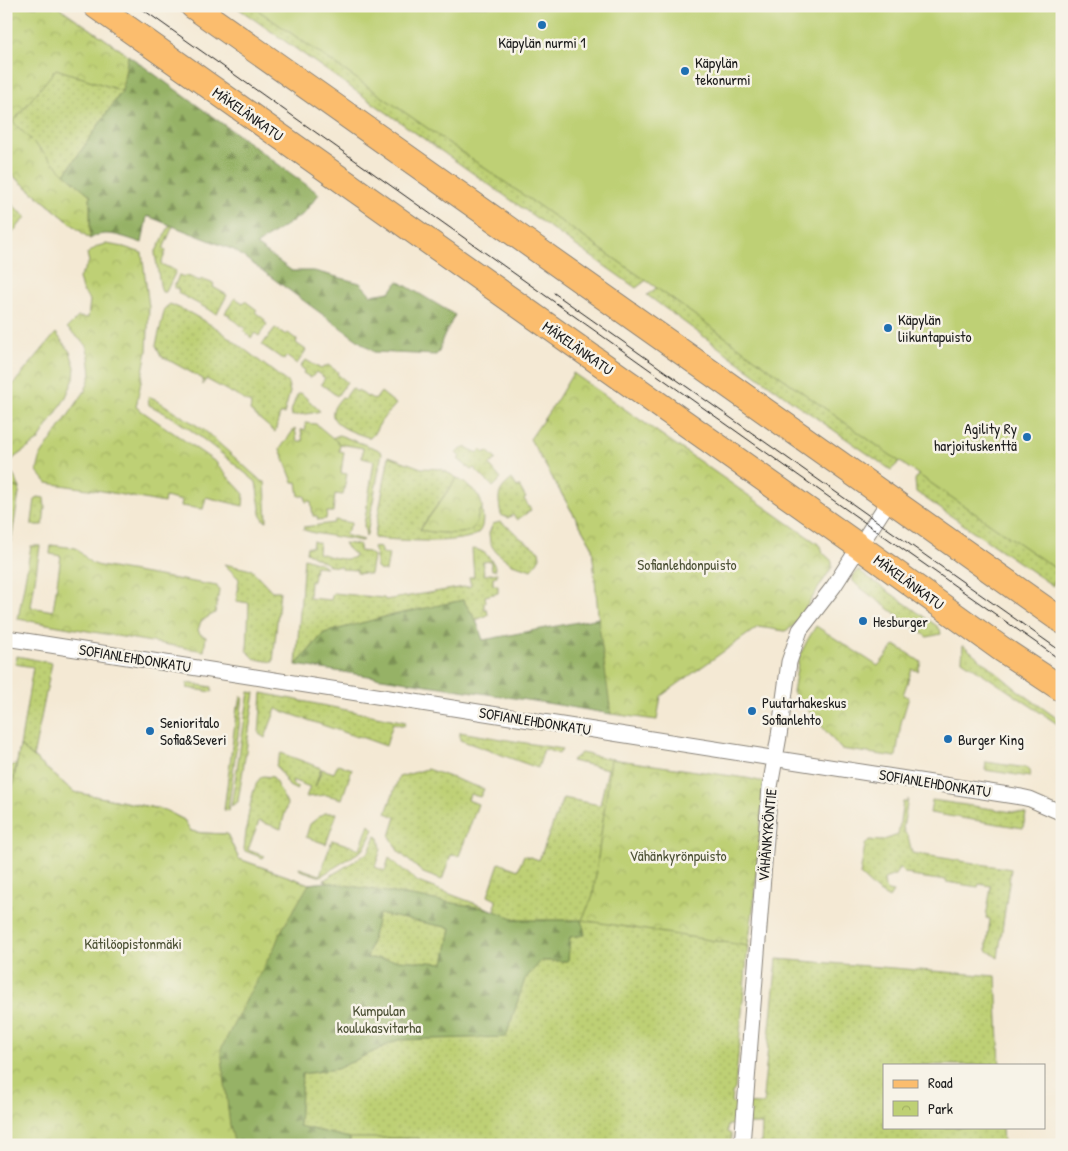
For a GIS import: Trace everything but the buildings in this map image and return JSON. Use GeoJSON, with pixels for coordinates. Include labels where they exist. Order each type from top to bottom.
{"type":"FeatureCollection","features":[{"type":"Feature","properties":{"kind":"main road","name":"MÄKELÄNKATU"},"geometry":{"type":"LineString","coordinates":[[96,6],[1003,650],[1062,689]]}},
{"type":"Feature","properties":{"kind":"main road"},"geometry":{"type":"LineString","coordinates":[[193,6],[1062,621]]}},
{"type":"Feature","properties":{"kind":"street","name":"VÄHÄNKYRÖNTIE"},"geometry":{"type":"LineString","coordinates":[[742,1145],[770,787],[789,662],[800,630],[834,586],[890,499]]}},
{"type":"Feature","properties":{"kind":"street","name":"SOFIANLEHDONKATU"},"geometry":{"type":"LineString","coordinates":[[6,638],[1021,797],[1062,813]]}},
{"type":"Feature","properties":{"kind":"green space"},"geometry":{"type":"Polygon","coordinates":[[[6,6],[57,6],[128,55],[122,91],[65,174],[90,195],[90,239],[12,175],[6,175],[6,6]]]}},
{"type":"Feature","properties":{"kind":"green space"},"geometry":{"type":"Polygon","coordinates":[[[6,6],[57,6],[128,55],[122,91],[56,69],[13,122],[65,174],[90,195],[90,239],[12,175],[6,175],[6,6]]]}},
{"type":"Feature","properties":{"kind":"green space"},"geometry":{"type":"Polygon","coordinates":[[[235,6],[461,6],[656,273],[636,288],[235,6]]]}},
{"type":"Feature","properties":{"kind":"green space","name":"Käpylän liikuntapuisto"},"geometry":{"type":"Polygon","coordinates":[[[252,6],[1062,6],[1062,573],[900,462],[651,284],[252,6]]]}},
{"type":"Feature","properties":{"kind":"green space"},"geometry":{"type":"Polygon","coordinates":[[[128,55],[319,194],[303,214],[256,245],[292,271],[314,271],[360,283],[371,295],[390,292],[398,281],[455,315],[442,340],[439,352],[436,355],[374,352],[234,250],[147,216],[142,243],[109,234],[102,234],[90,239],[90,195],[65,174],[122,91],[128,55]]]}},
{"type":"Feature","properties":{"kind":"green space"},"geometry":{"type":"Polygon","coordinates":[[[6,199],[26,217],[6,240],[6,199]]]}},
{"type":"Feature","properties":{"kind":"green space"},"geometry":{"type":"Polygon","coordinates":[[[170,225],[173,226],[163,249],[166,251],[161,264],[176,271],[166,292],[162,292],[155,253],[170,225]]]}},
{"type":"Feature","properties":{"kind":"green space"},"geometry":{"type":"Polygon","coordinates":[[[106,244],[142,253],[149,307],[147,351],[136,407],[217,463],[244,494],[243,506],[206,497],[203,509],[181,506],[182,501],[165,497],[164,503],[47,483],[37,471],[41,455],[85,391],[91,374],[86,345],[67,328],[78,317],[88,318],[90,300],[82,290],[79,278],[89,262],[87,254],[98,246],[106,244]]]}},
{"type":"Feature","properties":{"kind":"green space"},"geometry":{"type":"Polygon","coordinates":[[[179,275],[184,277],[185,275],[200,281],[201,279],[214,284],[213,287],[227,295],[217,314],[178,293],[179,290],[174,287],[179,275]]]}},
{"type":"Feature","properties":{"kind":"green space"},"geometry":{"type":"Polygon","coordinates":[[[667,280],[910,452],[891,470],[789,399],[647,295],[667,280]]]}},
{"type":"Feature","properties":{"kind":"green space"},"geometry":{"type":"Polygon","coordinates":[[[235,298],[243,303],[245,301],[257,310],[255,312],[265,320],[264,322],[267,324],[259,336],[255,333],[251,338],[244,331],[245,328],[225,313],[235,298]]]}},
{"type":"Feature","properties":{"kind":"green space"},"geometry":{"type":"Polygon","coordinates":[[[170,304],[218,329],[288,383],[290,392],[284,414],[280,414],[275,432],[250,411],[250,403],[206,379],[203,385],[203,379],[161,356],[156,345],[165,308],[170,304]]]}},
{"type":"Feature","properties":{"kind":"green space"},"geometry":{"type":"Polygon","coordinates":[[[275,328],[286,335],[288,333],[297,340],[296,343],[306,350],[297,364],[286,356],[284,360],[262,345],[275,328]]]}},
{"type":"Feature","properties":{"kind":"green space"},"geometry":{"type":"Polygon","coordinates":[[[56,333],[70,352],[75,367],[74,379],[65,399],[38,441],[15,457],[8,465],[20,488],[6,485],[6,393],[56,333]]]}},
{"type":"Feature","properties":{"kind":"green space"},"geometry":{"type":"Polygon","coordinates":[[[306,360],[321,369],[328,365],[347,382],[337,396],[321,384],[325,378],[316,372],[311,378],[303,373],[305,370],[300,367],[306,360]]]}},
{"type":"Feature","properties":{"kind":"green space","name":"Sofianlehdonpuisto"},"geometry":{"type":"Polygon","coordinates":[[[573,373],[821,546],[823,553],[832,561],[832,567],[794,626],[785,631],[758,627],[661,696],[657,720],[611,714],[599,625],[592,546],[530,439],[573,373]]]}},
{"type":"Feature","properties":{"kind":"green space"},"geometry":{"type":"Polygon","coordinates":[[[352,388],[375,400],[381,392],[396,404],[370,438],[346,429],[333,416],[335,405],[342,397],[345,398],[352,388]]]}},
{"type":"Feature","properties":{"kind":"green space"},"geometry":{"type":"Polygon","coordinates":[[[301,393],[320,411],[292,416],[291,411],[297,395],[301,393]]]}},
{"type":"Feature","properties":{"kind":"green space"},"geometry":{"type":"Polygon","coordinates":[[[148,396],[204,430],[261,481],[265,482],[267,521],[264,520],[261,514],[256,482],[191,430],[149,405],[148,396]]]}},
{"type":"Feature","properties":{"kind":"green space"},"geometry":{"type":"Polygon","coordinates":[[[305,423],[316,424],[340,444],[339,451],[344,452],[341,473],[347,474],[343,495],[335,494],[333,512],[327,512],[326,519],[318,520],[317,516],[313,516],[311,501],[306,502],[305,496],[299,496],[297,482],[293,482],[280,449],[295,428],[297,441],[303,441],[301,430],[306,429],[305,423]]]}},
{"type":"Feature","properties":{"kind":"green space"},"geometry":{"type":"Polygon","coordinates":[[[339,435],[377,449],[382,453],[366,536],[364,525],[374,461],[362,458],[363,448],[340,444],[332,438],[339,435]]]}},
{"type":"Feature","properties":{"kind":"green space"},"geometry":{"type":"Polygon","coordinates":[[[465,447],[478,453],[481,449],[485,453],[487,451],[496,459],[489,465],[501,479],[493,487],[474,468],[471,470],[458,459],[460,457],[456,453],[465,447]]]}},
{"type":"Feature","properties":{"kind":"green space"},"geometry":{"type":"Polygon","coordinates":[[[592,453],[660,678],[611,714],[296,665],[324,633],[384,617],[463,600],[476,620],[483,640],[599,618],[601,635],[592,546],[553,479],[592,453]]]}},
{"type":"Feature","properties":{"kind":"green space"},"geometry":{"type":"Polygon","coordinates":[[[389,456],[421,468],[441,469],[457,478],[420,529],[475,525],[479,510],[482,510],[481,530],[472,536],[446,541],[374,538],[389,456]]]}},
{"type":"Feature","properties":{"kind":"green space"},"geometry":{"type":"Polygon","coordinates":[[[923,465],[1059,571],[1053,586],[916,492],[915,480],[923,465]]]}},
{"type":"Feature","properties":{"kind":"green space"},"geometry":{"type":"Polygon","coordinates":[[[457,478],[478,495],[482,504],[482,510],[479,511],[474,527],[462,533],[439,533],[420,530],[457,478]]]}},
{"type":"Feature","properties":{"kind":"green space"},"geometry":{"type":"Polygon","coordinates":[[[512,479],[517,487],[519,486],[531,510],[517,520],[513,515],[508,518],[501,515],[499,503],[499,495],[503,487],[512,479]]]}},
{"type":"Feature","properties":{"kind":"green space"},"geometry":{"type":"Polygon","coordinates":[[[6,485],[20,488],[6,571],[6,485]]]}},
{"type":"Feature","properties":{"kind":"green space"},"geometry":{"type":"Polygon","coordinates":[[[38,497],[44,498],[43,525],[32,525],[35,499],[38,497]]]}},
{"type":"Feature","properties":{"kind":"green space"},"geometry":{"type":"Polygon","coordinates":[[[335,520],[352,523],[345,535],[363,540],[304,530],[304,527],[334,523],[335,520]]]}},
{"type":"Feature","properties":{"kind":"green space"},"geometry":{"type":"Polygon","coordinates":[[[500,522],[539,551],[540,557],[532,570],[512,564],[496,552],[490,543],[489,533],[493,524],[500,522]]]}},
{"type":"Feature","properties":{"kind":"green space"},"geometry":{"type":"Polygon","coordinates":[[[313,541],[319,543],[318,553],[342,559],[356,556],[344,543],[360,545],[359,551],[368,552],[373,556],[370,574],[357,573],[357,570],[331,566],[306,552],[307,547],[312,547],[313,541]]]}},
{"type":"Feature","properties":{"kind":"green space"},"geometry":{"type":"Polygon","coordinates":[[[51,545],[76,548],[91,563],[100,566],[217,586],[219,591],[215,613],[201,621],[198,630],[200,634],[206,637],[204,651],[18,619],[31,546],[40,546],[31,607],[53,611],[61,556],[50,554],[51,545]]]}},
{"type":"Feature","properties":{"kind":"green space"},"geometry":{"type":"Polygon","coordinates":[[[374,547],[381,548],[381,553],[389,554],[386,571],[379,570],[376,567],[374,547]]]}},
{"type":"Feature","properties":{"kind":"green space"},"geometry":{"type":"Polygon","coordinates":[[[472,549],[484,553],[495,566],[496,570],[492,570],[490,561],[483,562],[484,575],[497,573],[497,576],[493,577],[493,585],[498,585],[498,593],[485,596],[484,609],[487,609],[488,615],[476,620],[463,600],[324,633],[296,665],[304,558],[326,567],[315,566],[313,581],[310,581],[309,598],[331,600],[333,593],[384,598],[385,600],[471,586],[469,577],[474,577],[472,549]]]}},
{"type":"Feature","properties":{"kind":"green space"},"geometry":{"type":"Polygon","coordinates":[[[224,564],[252,570],[272,591],[280,591],[273,662],[255,659],[247,651],[249,603],[236,601],[239,579],[224,564]]]}},
{"type":"Feature","properties":{"kind":"green space"},"geometry":{"type":"Polygon","coordinates":[[[858,570],[937,626],[941,634],[927,637],[858,586],[853,581],[853,576],[858,570]]]}},
{"type":"Feature","properties":{"kind":"green space"},"geometry":{"type":"Polygon","coordinates":[[[816,626],[878,666],[895,645],[921,662],[918,671],[912,669],[903,695],[909,697],[901,723],[896,757],[841,749],[793,692],[799,657],[816,626]]]}},
{"type":"Feature","properties":{"kind":"green space"},"geometry":{"type":"Polygon","coordinates":[[[963,645],[1015,688],[1062,722],[1062,727],[962,660],[963,645]]]}},
{"type":"Feature","properties":{"kind":"green space"},"geometry":{"type":"Polygon","coordinates":[[[17,656],[52,663],[33,758],[20,746],[33,667],[15,664],[17,656]]]}},
{"type":"Feature","properties":{"kind":"green space"},"geometry":{"type":"Polygon","coordinates":[[[187,683],[212,687],[212,692],[187,688],[187,683]]]}},
{"type":"Feature","properties":{"kind":"green space"},"geometry":{"type":"Polygon","coordinates":[[[249,692],[255,693],[238,802],[231,806],[249,692]]]}},
{"type":"Feature","properties":{"kind":"green space"},"geometry":{"type":"Polygon","coordinates":[[[262,693],[406,722],[404,726],[393,723],[386,746],[276,709],[265,738],[259,734],[262,693]]]}},
{"type":"Feature","properties":{"kind":"green space"},"geometry":{"type":"Polygon","coordinates":[[[241,696],[243,697],[228,811],[224,810],[237,707],[239,707],[241,696]]]}},
{"type":"Feature","properties":{"kind":"green space"},"geometry":{"type":"Polygon","coordinates":[[[460,732],[562,749],[559,754],[544,749],[538,768],[460,740],[460,732]]]}},
{"type":"Feature","properties":{"kind":"green space"},"geometry":{"type":"Polygon","coordinates":[[[20,746],[74,792],[165,810],[184,820],[191,831],[227,834],[239,859],[309,884],[327,882],[489,909],[519,920],[582,920],[585,935],[570,937],[568,961],[541,961],[525,979],[506,1037],[398,1040],[337,1069],[302,1074],[299,1126],[350,1138],[350,1145],[126,1145],[6,792],[12,790],[20,746]],[[379,914],[367,958],[444,963],[451,928],[379,914]]]}},
{"type":"Feature","properties":{"kind":"green space","name":"Kätilöopistonmäki"},"geometry":{"type":"Polygon","coordinates":[[[20,746],[74,792],[165,810],[184,820],[191,831],[227,834],[239,859],[309,884],[280,933],[221,1049],[230,1126],[235,1145],[6,1145],[6,792],[12,790],[20,746]]]}},
{"type":"Feature","properties":{"kind":"green space"},"geometry":{"type":"Polygon","coordinates":[[[281,753],[321,768],[315,787],[322,769],[334,773],[338,764],[352,769],[342,799],[326,795],[306,797],[310,787],[292,780],[293,785],[298,787],[297,790],[289,786],[276,765],[281,753]]]}},
{"type":"Feature","properties":{"kind":"green space","name":"Kumpulan koulukasvitarha"},"geometry":{"type":"Polygon","coordinates":[[[581,753],[637,763],[753,906],[735,1089],[732,1093],[731,1103],[764,1104],[765,1096],[763,1096],[777,959],[996,976],[1000,1064],[883,1064],[883,1128],[1002,1128],[1003,1145],[751,1145],[751,1143],[761,1144],[762,1124],[728,1125],[727,1132],[731,1134],[731,1145],[235,1145],[275,946],[280,933],[309,884],[327,882],[324,880],[369,852],[376,836],[379,838],[381,849],[375,867],[385,871],[389,858],[418,882],[495,911],[496,900],[488,896],[499,863],[518,870],[524,855],[539,860],[563,798],[600,805],[608,769],[571,761],[581,753]]]}},
{"type":"Feature","properties":{"kind":"green space","name":"Vähänkyrönpuisto"},"geometry":{"type":"Polygon","coordinates":[[[611,759],[764,782],[754,903],[748,946],[582,920],[593,896],[611,759]]]}},
{"type":"Feature","properties":{"kind":"green space"},"geometry":{"type":"Polygon","coordinates":[[[986,762],[1027,768],[1030,772],[1030,777],[985,770],[986,762]]]}},
{"type":"Feature","properties":{"kind":"green space"},"geometry":{"type":"Polygon","coordinates":[[[16,764],[12,790],[6,792],[6,768],[16,764]]]}},
{"type":"Feature","properties":{"kind":"green space"},"geometry":{"type":"Polygon","coordinates":[[[427,769],[484,789],[480,797],[470,794],[468,800],[478,804],[459,856],[451,855],[442,880],[423,873],[398,851],[390,836],[396,817],[386,813],[399,777],[427,769]]]}},
{"type":"Feature","properties":{"kind":"green space"},"geometry":{"type":"Polygon","coordinates":[[[263,776],[273,777],[287,804],[281,829],[259,821],[248,850],[265,856],[263,858],[244,849],[252,798],[259,780],[263,776]]]}},
{"type":"Feature","properties":{"kind":"green space"},"geometry":{"type":"Polygon","coordinates":[[[908,799],[903,828],[908,836],[912,853],[1011,869],[998,958],[987,950],[990,919],[986,918],[991,886],[979,884],[978,887],[946,882],[946,880],[911,876],[912,874],[904,873],[900,867],[895,875],[884,879],[885,888],[893,892],[889,898],[876,890],[860,875],[865,845],[869,840],[881,841],[898,835],[903,802],[907,802],[908,799]]]}},
{"type":"Feature","properties":{"kind":"green space"},"geometry":{"type":"Polygon","coordinates":[[[932,800],[1026,814],[1023,828],[930,813],[932,800]]]}},
{"type":"Feature","properties":{"kind":"green space"},"geometry":{"type":"Polygon","coordinates":[[[324,813],[337,813],[326,844],[306,837],[310,824],[324,813]]]}},
{"type":"Feature","properties":{"kind":"green space"},"geometry":{"type":"Polygon","coordinates":[[[369,824],[374,829],[364,849],[321,876],[300,870],[299,868],[320,875],[332,840],[360,849],[369,824]]]}},
{"type":"Feature","properties":{"kind":"green space"},"geometry":{"type":"Polygon","coordinates":[[[350,1138],[419,1138],[419,1145],[350,1145],[350,1138]]]}},
{"type":"Feature","properties":{"kind":"tram line"},"geometry":{"type":"LineString","coordinates":[[138,6],[1062,661]]}},
{"type":"Feature","properties":{"kind":"tram line"},"geometry":{"type":"LineString","coordinates":[[554,293],[1062,652]]}},
{"type":"Feature","properties":{"kind":"place","name":"Käpylän nurmi 1"},"geometry":{"type":"Point","coordinates":[542,25]}},
{"type":"Feature","properties":{"kind":"place","name":"Käpylän tekonurmi"},"geometry":{"type":"Point","coordinates":[685,71]}},
{"type":"Feature","properties":{"kind":"place","name":"Käpylän liikuntapuisto"},"geometry":{"type":"Point","coordinates":[888,328]}},
{"type":"Feature","properties":{"kind":"place","name":"Agility Ry harjoituskenttä"},"geometry":{"type":"Point","coordinates":[1027,437]}},
{"type":"Feature","properties":{"kind":"place","name":"Hesburger"},"geometry":{"type":"Point","coordinates":[863,621]}},
{"type":"Feature","properties":{"kind":"place","name":"Puutarhakeskus Sofianlehto"},"geometry":{"type":"Point","coordinates":[752,711]}},
{"type":"Feature","properties":{"kind":"place","name":"Senioritalo Sofia&Severi"},"geometry":{"type":"Point","coordinates":[150,731]}},
{"type":"Feature","properties":{"kind":"place","name":"Burger King"},"geometry":{"type":"Point","coordinates":[948,739]}}]}
